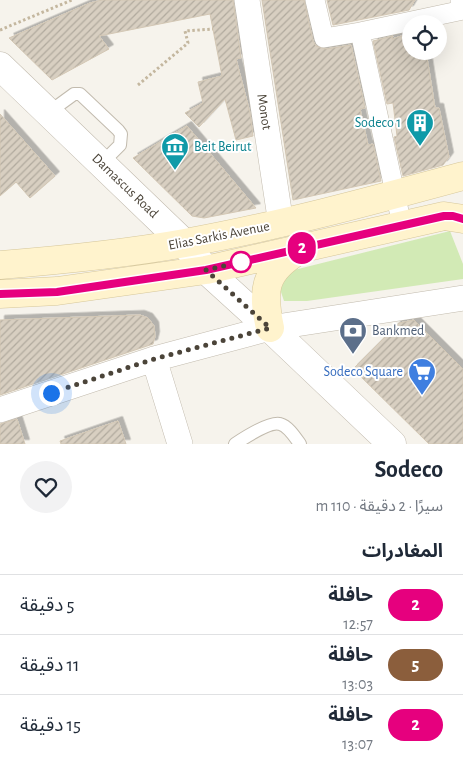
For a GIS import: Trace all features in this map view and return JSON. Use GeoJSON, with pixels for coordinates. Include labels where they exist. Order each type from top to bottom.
{"type":"FeatureCollection","features":[{"type":"Feature","properties":{"kind":"main road","name":"Elias Sarkis Avenue"},"geometry":{"type":"LineString","coordinates":[[0,265],[59,260],[184,243],[281,224],[463,176]]}},
{"type":"Feature","properties":{"kind":"main road","name":"Elias Sarkis Avenue"},"geometry":{"type":"LineString","coordinates":[[0,294],[57,292],[206,270],[444,216],[463,219]]}},
{"type":"Feature","properties":{"kind":"main road"},"geometry":{"type":"LineString","coordinates":[[270,328],[265,299],[272,273],[291,256],[306,247]]}},
{"type":"Feature","properties":{"kind":"street","name":"Monot"},"geometry":{"type":"LineString","coordinates":[[247,0],[281,224]]}},
{"type":"Feature","properties":{"kind":"street"},"geometry":{"type":"LineString","coordinates":[[315,0],[324,38],[463,10]]}},
{"type":"Feature","properties":{"kind":"street"},"geometry":{"type":"LineString","coordinates":[[360,32],[402,225]]}},
{"type":"Feature","properties":{"kind":"street","name":"Damascus Road"},"geometry":{"type":"LineString","coordinates":[[0,66],[184,243],[206,270],[392,444]]}},
{"type":"Feature","properties":{"kind":"street"},"geometry":{"type":"LineString","coordinates":[[0,410],[154,359],[270,328],[463,298]]}},
{"type":"Feature","properties":{"kind":"street"},"geometry":{"type":"LineString","coordinates":[[270,328],[273,344],[277,351],[374,444]]}},
{"type":"Feature","properties":{"kind":"street"},"geometry":{"type":"LineString","coordinates":[[154,359],[180,444]]}},
{"type":"Feature","properties":{"kind":"lane"},"geometry":{"type":"LineString","coordinates":[[48,112],[74,94],[80,94],[118,130],[121,134],[120,145],[101,164]]}},
{"type":"Feature","properties":{"kind":"lane"},"geometry":{"type":"LineString","coordinates":[[235,444],[270,424],[279,424],[288,429],[300,444]]}},
{"type":"Feature","properties":{"kind":"path"},"geometry":{"type":"LineString","coordinates":[[0,30],[72,0]]}},
{"type":"Feature","properties":{"kind":"path"},"geometry":{"type":"LineString","coordinates":[[138,85],[188,43],[185,31],[213,29]]}},
{"type":"Feature","properties":{"kind":"green space"},"geometry":{"type":"Polygon","coordinates":[[[450,231],[463,264],[463,279],[307,301],[284,301],[278,283],[294,270],[450,231]]]}},
{"type":"Feature","properties":{"kind":"building"},"geometry":{"type":"Polygon","coordinates":[[[102,0],[233,0],[241,58],[236,59],[250,113],[253,136],[236,140],[225,99],[199,127],[185,113],[203,103],[198,82],[222,76],[210,14],[99,36],[109,49],[52,80],[9,38],[90,3],[102,0]]]}},
{"type":"Feature","properties":{"kind":"building"},"geometry":{"type":"Polygon","coordinates":[[[262,0],[304,0],[313,41],[316,46],[326,49],[351,45],[365,108],[360,109],[368,145],[373,144],[381,181],[293,200],[262,0]]]}},
{"type":"Feature","properties":{"kind":"building"},"geometry":{"type":"Polygon","coordinates":[[[327,0],[415,0],[409,10],[333,25],[327,0]]]}},
{"type":"Feature","properties":{"kind":"building"},"geometry":{"type":"Polygon","coordinates":[[[393,36],[392,39],[402,36],[402,60],[427,60],[435,108],[439,108],[449,157],[443,165],[403,176],[394,137],[397,136],[393,103],[387,104],[373,41],[393,36]]]}},
{"type":"Feature","properties":{"kind":"building"},"geometry":{"type":"Polygon","coordinates":[[[0,114],[55,176],[30,198],[16,182],[0,196],[0,114]]]}},
{"type":"Feature","properties":{"kind":"building","name":"Beit Beirut"},"geometry":{"type":"Polygon","coordinates":[[[187,126],[256,208],[204,218],[192,216],[133,158],[187,126]]]}},
{"type":"Feature","properties":{"kind":"building"},"geometry":{"type":"Polygon","coordinates":[[[140,315],[148,318],[154,326],[155,336],[153,344],[0,395],[0,320],[140,315]]]}},
{"type":"Feature","properties":{"kind":"building","name":"Sodeco Square"},"geometry":{"type":"Polygon","coordinates":[[[414,320],[463,369],[463,444],[429,444],[353,369],[399,323],[414,320]]]}},
{"type":"Feature","properties":{"kind":"building"},"geometry":{"type":"Polygon","coordinates":[[[17,419],[25,444],[0,444],[0,424],[17,419]]]}},
{"type":"Feature","properties":{"kind":"building"},"geometry":{"type":"Polygon","coordinates":[[[118,421],[126,444],[61,444],[60,441],[118,421]]]}},
{"type":"Feature","properties":{"kind":"bus line","name":"2"},"geometry":{"type":"LineString","coordinates":[[0,294],[57,292],[206,270],[444,216],[463,219]]}},
{"type":"Feature","properties":{"kind":"place","name":"Sodeco 1"},"geometry":{"type":"Point","coordinates":[420,147]}},
{"type":"Feature","properties":{"kind":"place","name":"Beit Beirut"},"geometry":{"type":"Point","coordinates":[175,171]}},
{"type":"Feature","properties":{"kind":"place","name":"Bankmed"},"geometry":{"type":"Point","coordinates":[353,355]}},
{"type":"Feature","properties":{"kind":"place","name":"Sodeco Square"},"geometry":{"type":"Point","coordinates":[422,396]}},
{"type":"Feature","properties":{"kind":"route"},"geometry":{"type":"LineString","coordinates":[[51,393],[154,359],[270,328],[206,270],[241,262]]}}]}
